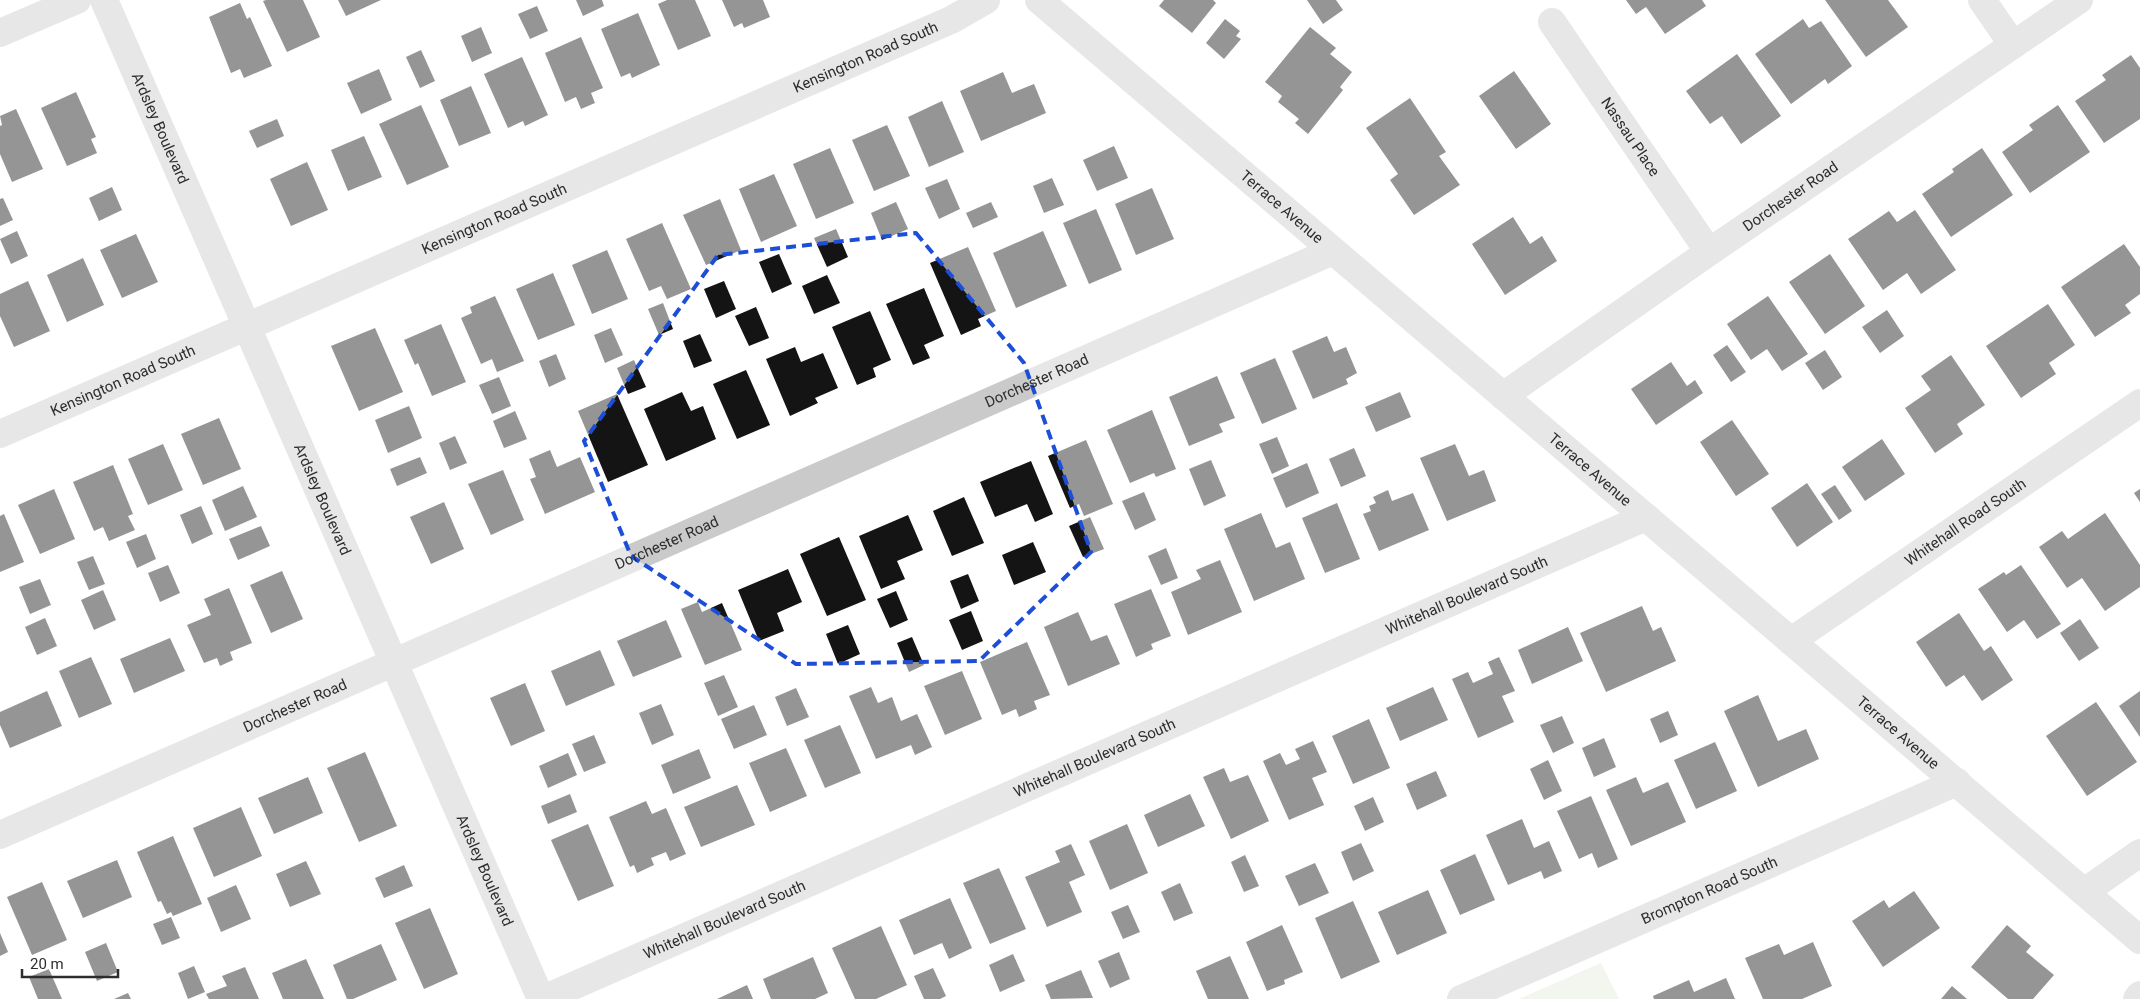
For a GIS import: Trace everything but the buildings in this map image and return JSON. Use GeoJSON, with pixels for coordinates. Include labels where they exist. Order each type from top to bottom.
{"type":"FeatureCollection","features":[{"type":"Feature","properties":{"kind":"street"},"geometry":{"type":"LineString","coordinates":[[0,33],[77,0]]}},
{"type":"Feature","properties":{"kind":"street","name":"Ardsley Boulevard"},"geometry":{"type":"LineString","coordinates":[[104,0],[542,999]]}},
{"type":"Feature","properties":{"kind":"street","name":"Kensington Road South"},"geometry":{"type":"LineString","coordinates":[[0,434],[951,20],[986,0]]}},
{"type":"Feature","properties":{"kind":"street","name":"Terrace Avenue"},"geometry":{"type":"LineString","coordinates":[[1038,0],[2140,940]]}},
{"type":"Feature","properties":{"kind":"street"},"geometry":{"type":"LineString","coordinates":[[1982,0],[2013,45]]}},
{"type":"Feature","properties":{"kind":"street","name":"Dorchester Road"},"geometry":{"type":"LineString","coordinates":[[1503,396],[1709,252],[2079,0]]}},
{"type":"Feature","properties":{"kind":"street","name":"Nassau Place"},"geometry":{"type":"LineString","coordinates":[[1552,22],[1709,252]]}},
{"type":"Feature","properties":{"kind":"street","name":"Dorchester Road"},"geometry":{"type":"LineString","coordinates":[[0,835],[1333,251]]}},
{"type":"Feature","properties":{"kind":"street","name":"Whitehall Road South"},"geometry":{"type":"LineString","coordinates":[[1791,641],[2140,403]]}},
{"type":"Feature","properties":{"kind":"street","name":"Whitehall Boulevard South"},"geometry":{"type":"LineString","coordinates":[[542,999],[1646,517]]}},
{"type":"Feature","properties":{"kind":"street","name":"Brompton Road South"},"geometry":{"type":"LineString","coordinates":[[1462,999],[1957,782]]}},
{"type":"Feature","properties":{"kind":"street"},"geometry":{"type":"LineString","coordinates":[[2084,892],[2140,853]]}},
{"type":"Feature","properties":{"kind":"street"},"geometry":{"type":"LineString","coordinates":[[2137,999],[2140,995]]}},
{"type":"Feature","properties":{"kind":"highlighted area"},"geometry":{"type":"Polygon","coordinates":[[[916,233],[1024,363],[1091,552],[979,661],[796,664],[631,556],[584,441],[718,255],[916,233]]]}},
{"type":"Feature","properties":{"kind":"green space"},"geometry":{"type":"Polygon","coordinates":[[[1601,963],[1619,999],[1519,999],[1601,963]]]}}]}
